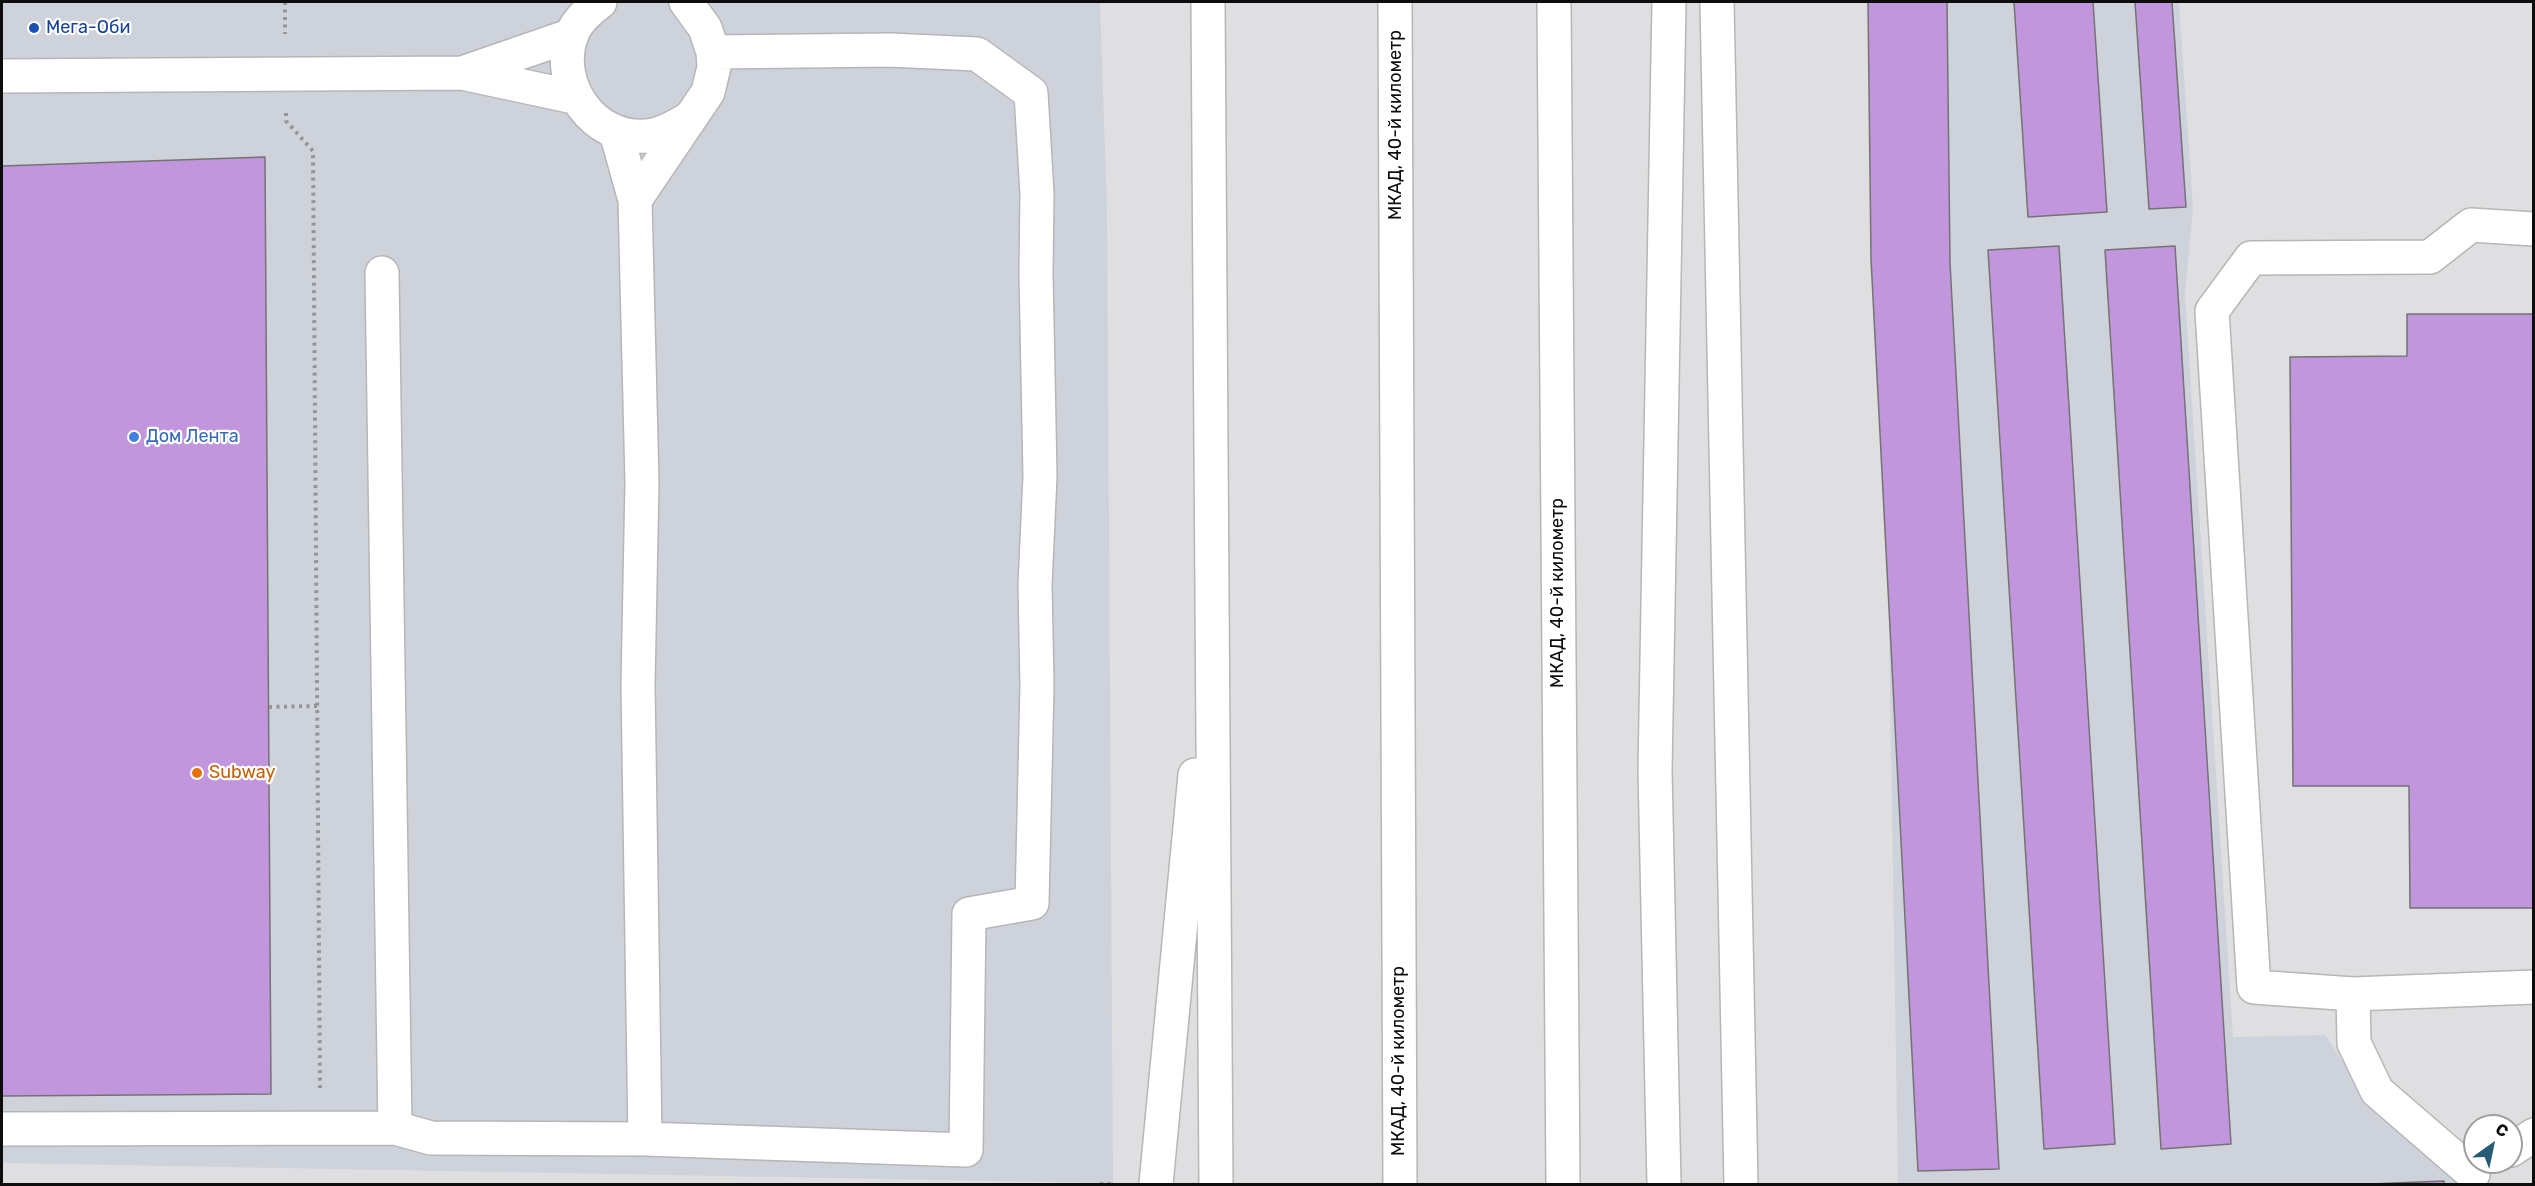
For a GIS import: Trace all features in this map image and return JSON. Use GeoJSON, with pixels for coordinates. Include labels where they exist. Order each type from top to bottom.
{"type":"FeatureCollection","features":[{"type":"Feature","properties":{"kind":"main road"},"geometry":{"type":"LineString","coordinates":[[600,2],[585,14],[572,35],[567,60],[574,96],[590,117],[616,132],[645,136],[670,130],[688,119]]}},
{"type":"Feature","properties":{"kind":"main road"},"geometry":{"type":"LineString","coordinates":[[1208,2],[1216,1185]]}},
{"type":"Feature","properties":{"kind":"main road","name":"МКАД, 40-й километр"},"geometry":{"type":"LineString","coordinates":[[1395,2],[1400,1185]]}},
{"type":"Feature","properties":{"kind":"main road","name":"МКАД, 40-й километр"},"geometry":{"type":"LineString","coordinates":[[1554,2],[1563,1185]]}},
{"type":"Feature","properties":{"kind":"main road"},"geometry":{"type":"LineString","coordinates":[[1556,166],[1568,2]]}},
{"type":"Feature","properties":{"kind":"main road"},"geometry":{"type":"LineString","coordinates":[[1664,1185],[1655,770],[1669,2]]}},
{"type":"Feature","properties":{"kind":"main road"},"geometry":{"type":"LineString","coordinates":[[1717,2],[1741,1185]]}},
{"type":"Feature","properties":{"kind":"main road"},"geometry":{"type":"LineString","coordinates":[[635,200],[708,92],[714,67],[713,52],[705,28],[685,3]]}},
{"type":"Feature","properties":{"kind":"main road"},"geometry":{"type":"LineString","coordinates":[[462,73],[572,35]]}},
{"type":"Feature","properties":{"kind":"main road"},"geometry":{"type":"LineString","coordinates":[[2,1129],[395,1128],[431,1138],[645,1139],[966,1150],[969,914],[1032,903],[1037,685],[1035,585],[1040,476],[1035,272],[1037,194],[1031,93],[977,54],[890,50],[713,52]]}},
{"type":"Feature","properties":{"kind":"main road"},"geometry":{"type":"LineString","coordinates":[[2,76],[462,73],[574,96]]}},
{"type":"Feature","properties":{"kind":"main road"},"geometry":{"type":"LineString","coordinates":[[616,132],[635,200],[642,482],[638,686],[645,1139]]}},
{"type":"Feature","properties":{"kind":"main road"},"geometry":{"type":"LineString","coordinates":[[2534,229],[2471,225],[2430,258],[2251,258],[2212,311],[2254,987],[2353,994],[2534,987]]}},
{"type":"Feature","properties":{"kind":"main road"},"geometry":{"type":"LineString","coordinates":[[382,273],[395,1128]]}},
{"type":"Feature","properties":{"kind":"main road"},"geometry":{"type":"LineString","coordinates":[[1156,1185],[1213,594]]}},
{"type":"Feature","properties":{"kind":"main road"},"geometry":{"type":"LineString","coordinates":[[2353,994],[2354,1043],[2377,1091],[2463,1160]]}},
{"type":"Feature","properties":{"kind":"path"},"geometry":{"type":"LineString","coordinates":[[285,2],[286,121],[313,151],[320,1089]]}},
{"type":"Feature","properties":{"kind":"path"},"geometry":{"type":"LineString","coordinates":[[269,707],[317,706]]}},
{"type":"Feature","properties":{"kind":"path"},"geometry":{"type":"LineString","coordinates":[[1100,1185],[1113,1185]]}},
{"type":"Feature","properties":{"kind":"shaded area"},"geometry":{"type":"Polygon","coordinates":[[[2,2],[1100,2],[1107,209],[1113,1183],[2,1163],[2,2]]]}},
{"type":"Feature","properties":{"kind":"shaded area"},"geometry":{"type":"Polygon","coordinates":[[[1879,2],[2179,2],[2193,208],[2185,295],[2233,1037],[2325,1035],[2365,1094],[2459,1176],[2460,1184],[1898,1184],[1879,2]]]}},
{"type":"Feature","properties":{"kind":"building"},"geometry":{"type":"Polygon","coordinates":[[[1868,2],[1947,2],[1950,263],[1999,1169],[1918,1171],[1871,259],[1868,2]]]}},
{"type":"Feature","properties":{"kind":"building"},"geometry":{"type":"Polygon","coordinates":[[[2014,2],[2093,2],[2107,212],[2028,217],[2014,2]]]}},
{"type":"Feature","properties":{"kind":"building"},"geometry":{"type":"Polygon","coordinates":[[[2135,2],[2172,2],[2186,207],[2149,209],[2135,2]]]}},
{"type":"Feature","properties":{"kind":"building","name":"Дом Лента"},"geometry":{"type":"Polygon","coordinates":[[[265,157],[271,1094],[2,1096],[2,166],[265,157]]]}},
{"type":"Feature","properties":{"kind":"building"},"geometry":{"type":"Polygon","coordinates":[[[2059,246],[2115,1144],[2044,1149],[1988,250],[2059,246]]]}},
{"type":"Feature","properties":{"kind":"building"},"geometry":{"type":"Polygon","coordinates":[[[2175,246],[2231,1144],[2161,1149],[2105,250],[2175,246]]]}},
{"type":"Feature","properties":{"kind":"building"},"geometry":{"type":"Polygon","coordinates":[[[2407,314],[2534,314],[2534,908],[2410,908],[2409,786],[2293,786],[2290,357],[2407,356],[2407,314]]]}},
{"type":"Feature","properties":{"kind":"building"},"geometry":{"type":"Polygon","coordinates":[[[2444,1181],[2444,1184],[2370,1184],[2444,1181]]]}},
{"type":"Feature","properties":{"kind":"place","name":"Мега-Оби"},"geometry":{"type":"Point","coordinates":[34,28]}},
{"type":"Feature","properties":{"kind":"place","name":"Дом Лента"},"geometry":{"type":"Point","coordinates":[134,437]}},
{"type":"Feature","properties":{"kind":"place","name":"Subway"},"geometry":{"type":"Point","coordinates":[197,773]}}]}
